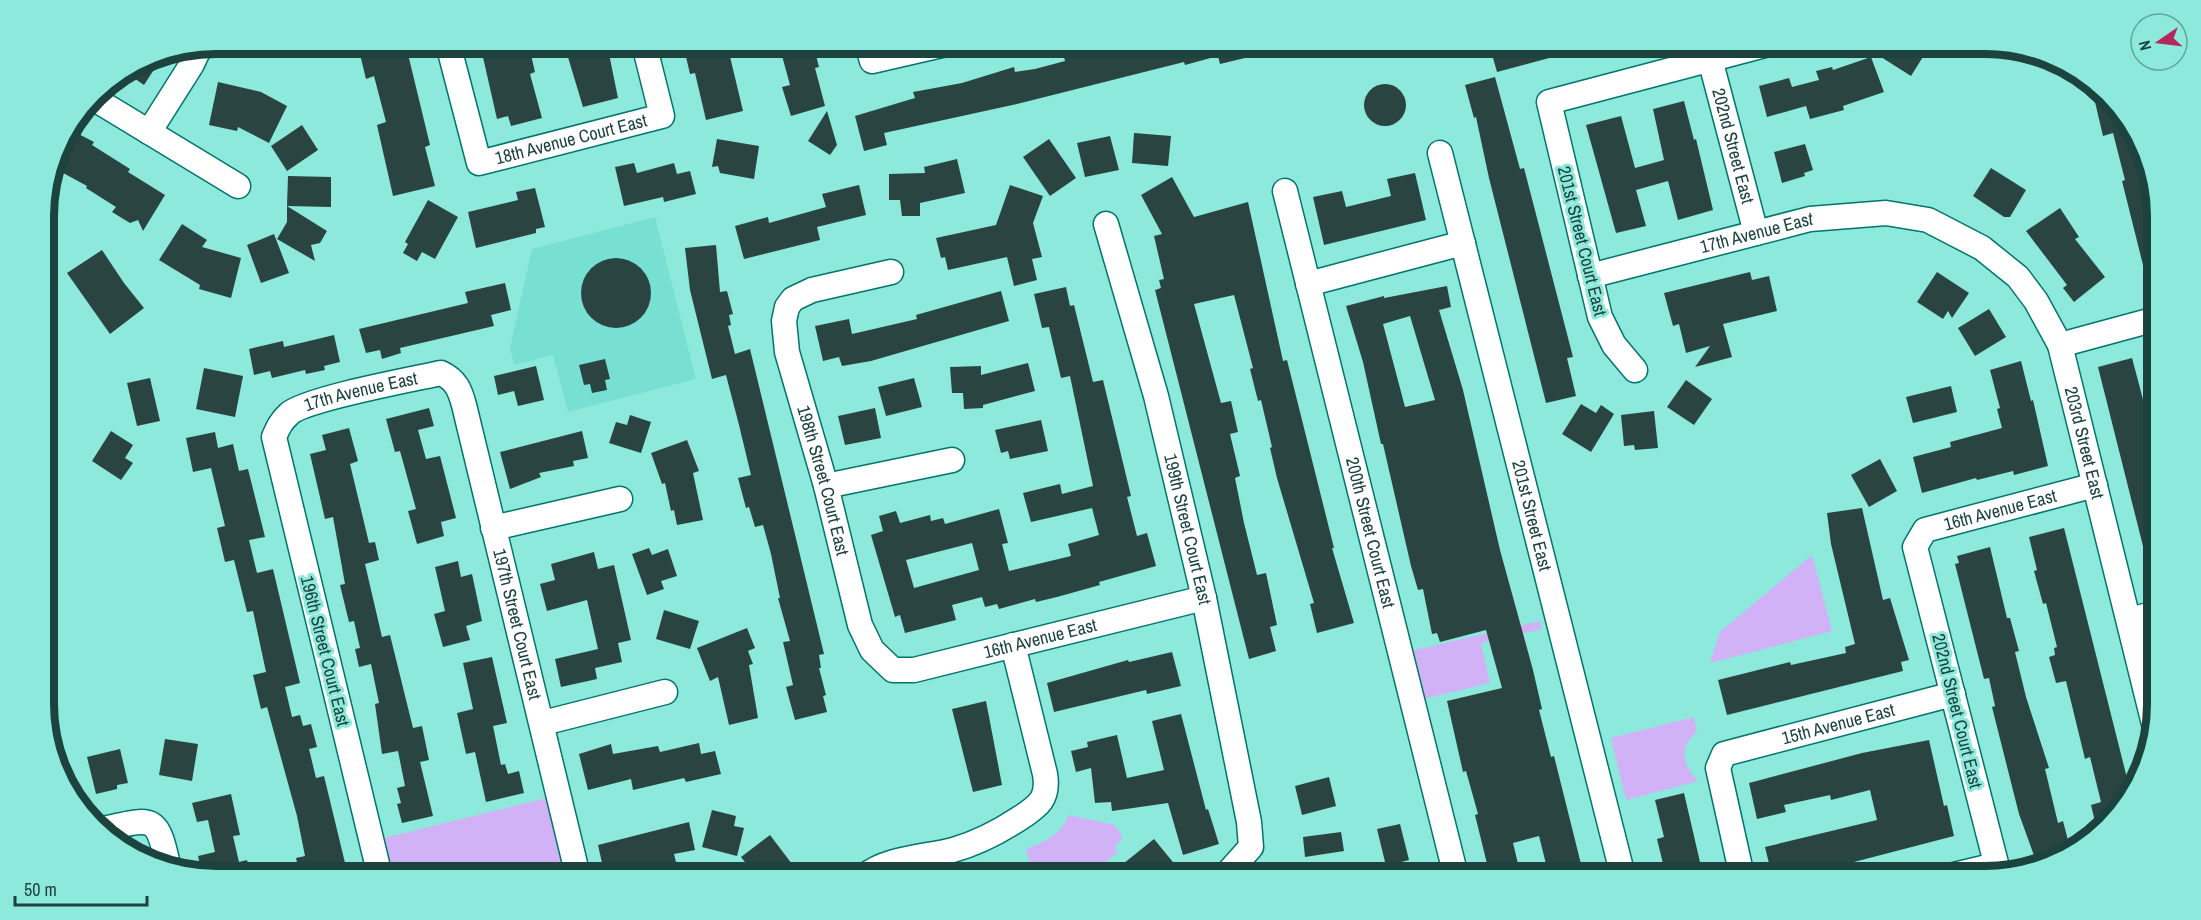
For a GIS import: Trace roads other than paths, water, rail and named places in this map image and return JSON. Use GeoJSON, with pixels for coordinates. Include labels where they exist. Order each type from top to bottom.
{"type":"FeatureCollection","features":[{"type":"Feature","properties":{"kind":"street","name":"18th Avenue Court East"},"geometry":{"type":"LineString","coordinates":[[451,54],[479,163],[662,116],[646,54]]}},
{"type":"Feature","properties":{"kind":"street"},"geometry":{"type":"LineString","coordinates":[[1710,59],[1730,54]]}},
{"type":"Feature","properties":{"kind":"street"},"geometry":{"type":"LineString","coordinates":[[149,132],[196,55]]}},
{"type":"Feature","properties":{"kind":"street","name":"201st Street Court East"},"geometry":{"type":"LineString","coordinates":[[1635,370],[1614,345],[1600,317],[1549,102],[1710,59]]}},
{"type":"Feature","properties":{"kind":"street","name":"202nd Street East"},"geometry":{"type":"LineString","coordinates":[[1710,59],[1756,233]]}},
{"type":"Feature","properties":{"kind":"street"},"geometry":{"type":"LineString","coordinates":[[100,103],[238,186]]}},
{"type":"Feature","properties":{"kind":"street","name":"201st Street East"},"geometry":{"type":"LineString","coordinates":[[1440,153],[1620,866]]}},
{"type":"Feature","properties":{"kind":"street","name":"200th Street Court East"},"geometry":{"type":"LineString","coordinates":[[1285,191],[1374,556],[1453,866]]}},
{"type":"Feature","properties":{"kind":"street","name":"17th Avenue East"},"geometry":{"type":"LineString","coordinates":[[1590,276],[1810,219],[1886,213],[1928,220]]}},
{"type":"Feature","properties":{"kind":"street","name":"203rd Street East"},"geometry":{"type":"LineString","coordinates":[[1928,220],[1982,248],[2018,277],[2036,301],[2060,345],[2147,695]]}},
{"type":"Feature","properties":{"kind":"street","name":"199th Street Court East"},"geometry":{"type":"LineString","coordinates":[[1106,224],[1156,396],[1204,598],[1232,733],[1251,841],[1251,847],[1235,866]]}},
{"type":"Feature","properties":{"kind":"street"},"geometry":{"type":"LineString","coordinates":[[1308,284],[1462,243]]}},
{"type":"Feature","properties":{"kind":"street","name":"198th Street Court East"},"geometry":{"type":"LineString","coordinates":[[879,659],[860,625],[826,486],[787,351],[784,321],[787,307],[793,299],[812,290],[891,272]]}},
{"type":"Feature","properties":{"kind":"street"},"geometry":{"type":"LineString","coordinates":[[2060,345],[2147,322]]}},
{"type":"Feature","properties":{"kind":"street","name":"17th Avenue East"},"geometry":{"type":"LineString","coordinates":[[278,426],[290,412],[311,404],[441,373],[449,376]]}},
{"type":"Feature","properties":{"kind":"street","name":"197th Street Court East"},"geometry":{"type":"LineString","coordinates":[[449,376],[459,387],[464,405],[543,723],[576,866]]}},
{"type":"Feature","properties":{"kind":"street","name":"196th Street Court East"},"geometry":{"type":"LineString","coordinates":[[278,426],[275,447],[378,866]]}},
{"type":"Feature","properties":{"kind":"street"},"geometry":{"type":"LineString","coordinates":[[826,486],[952,459]]}},
{"type":"Feature","properties":{"kind":"street","name":"16th Avenue East"},"geometry":{"type":"LineString","coordinates":[[1915,547],[1925,530],[2095,485]]}},
{"type":"Feature","properties":{"kind":"street"},"geometry":{"type":"LineString","coordinates":[[494,528],[620,499]]}},
{"type":"Feature","properties":{"kind":"street","name":"202nd Street Court East"},"geometry":{"type":"LineString","coordinates":[[1915,547],[1996,866]]}},
{"type":"Feature","properties":{"kind":"street","name":"16th Avenue East"},"geometry":{"type":"LineString","coordinates":[[879,659],[892,670],[902,671],[1204,598]]}},
{"type":"Feature","properties":{"kind":"street"},"geometry":{"type":"LineString","coordinates":[[2129,620],[2147,616]]}},
{"type":"Feature","properties":{"kind":"street"},"geometry":{"type":"LineString","coordinates":[[888,866],[956,849],[998,833],[1029,812],[1046,795],[1045,774],[1013,645]]}},
{"type":"Feature","properties":{"kind":"street"},"geometry":{"type":"LineString","coordinates":[[543,723],[665,692]]}},
{"type":"Feature","properties":{"kind":"street","name":"15th Avenue East"},"geometry":{"type":"LineString","coordinates":[[1740,866],[1718,768],[1724,754],[1953,694]]}},
{"type":"Feature","properties":{"kind":"street"},"geometry":{"type":"LineString","coordinates":[[111,827],[142,820],[149,822],[161,835],[167,858]]}}]}
